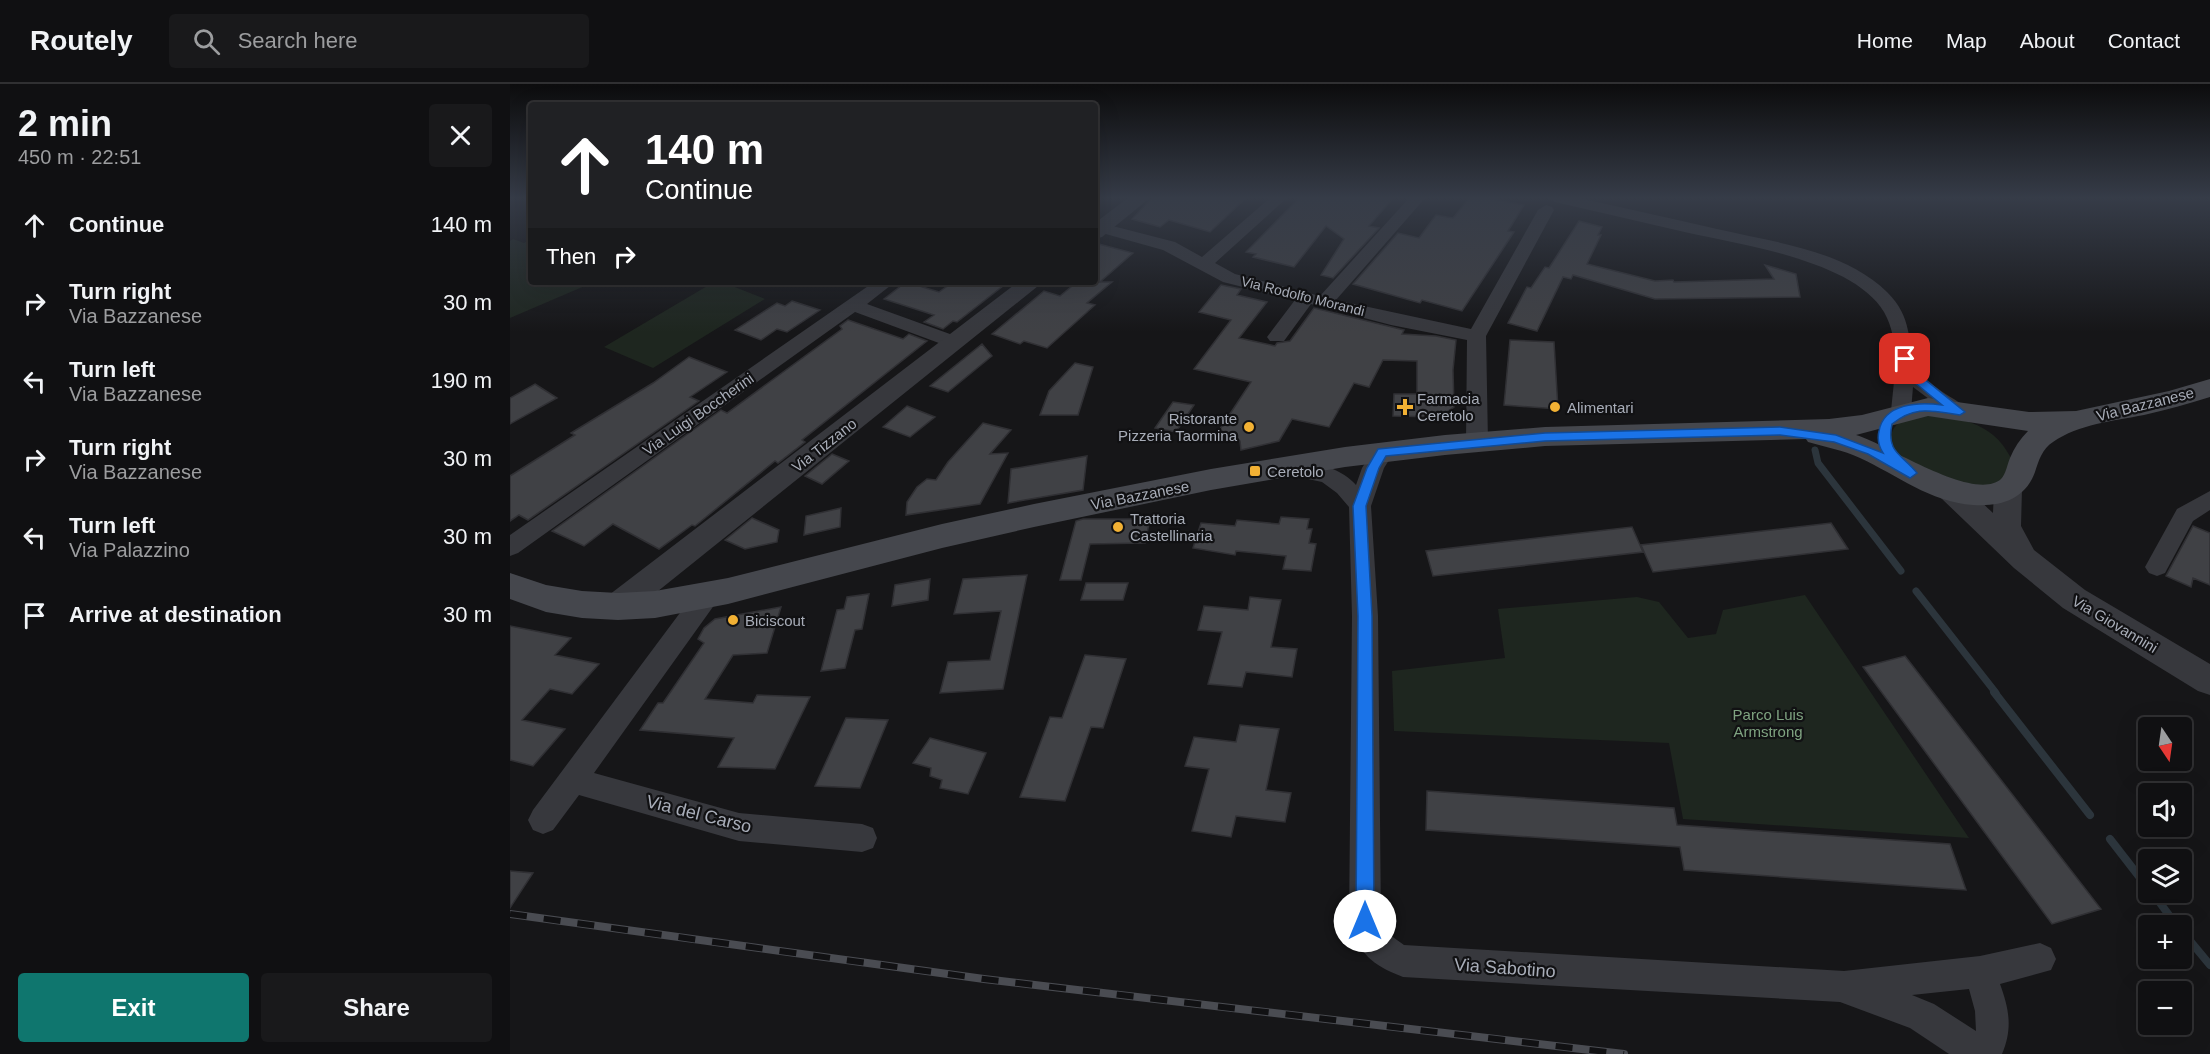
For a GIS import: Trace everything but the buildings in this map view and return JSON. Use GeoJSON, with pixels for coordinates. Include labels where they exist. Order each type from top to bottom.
{"type":"FeatureCollection","features":[{"type":"Feature","properties":{"kind":"main road","name":"Via Bazzanese"},"geometry":{"type":"LineString","coordinates":[[1780,431],[1836,439],[1872,452],[1929,484],[1951,492],[1973,495],[1993,494],[2016,479],[2028,449],[2039,437],[2055,428],[2080,420],[2161,403],[2210,388]]}},
{"type":"Feature","properties":{"kind":"main road","name":"Via Bazzanese"},"geometry":{"type":"LineString","coordinates":[[510,586],[526,593],[581,605],[616,608],[658,605],[706,597],[988,525],[1282,467],[1383,452],[1477,442],[1610,434],[1780,431],[1854,425],[1928,407],[2029,422],[2080,420]]}},
{"type":"Feature","properties":{"kind":"main road","name":"Via Bazzanese"},"geometry":{"type":"LineString","coordinates":[[1960,412],[1988,423],[2009,440],[2017,450],[2016,479]]}},
{"type":"Feature","properties":{"kind":"main road","name":"Via Bazzanese"},"geometry":{"type":"LineString","coordinates":[[1896,414],[1883,430],[1886,447],[1900,465],[1910,473]]}},
{"type":"Feature","properties":{"kind":"street","name":"Via Rodolfo Morandi"},"geometry":{"type":"LineString","coordinates":[[1151,242],[1169,246],[1229,278],[1391,319],[1477,336]]}},
{"type":"Feature","properties":{"kind":"street"},"geometry":{"type":"LineString","coordinates":[[1204,264],[1228,242]]}},
{"type":"Feature","properties":{"kind":"street"},"geometry":{"type":"LineString","coordinates":[[1277,337],[1372,242]]}},
{"type":"Feature","properties":{"kind":"street"},"geometry":{"type":"LineString","coordinates":[[1477,442],[1477,336],[1529,242]]}},
{"type":"Feature","properties":{"kind":"street"},"geometry":{"type":"LineString","coordinates":[[1745,242],[1793,252],[1826,263],[1860,280],[1890,307],[1904,341],[1905,359],[1896,414]]}},
{"type":"Feature","properties":{"kind":"street","name":"Via Luigi Boccherini"},"geometry":{"type":"LineString","coordinates":[[510,547],[882,285]]}},
{"type":"Feature","properties":{"kind":"street","name":"Via Tizzano"},"geometry":{"type":"LineString","coordinates":[[616,608],[1028,285]]}},
{"type":"Feature","properties":{"kind":"street"},"geometry":{"type":"LineString","coordinates":[[852,305],[954,342]]}},
{"type":"Feature","properties":{"kind":"street"},"geometry":{"type":"LineString","coordinates":[[1905,359],[1918,379],[1935,395],[1960,412]]}},
{"type":"Feature","properties":{"kind":"street"},"geometry":{"type":"LineString","coordinates":[[1282,467],[1316,470],[1332,476],[1342,482],[1357,501],[1383,452]]}},
{"type":"Feature","properties":{"kind":"street","name":"Via Sabotino"},"geometry":{"type":"LineString","coordinates":[[1349,457],[1357,501],[1365,616],[1365,921],[1369,933],[1381,952],[1403,961],[1413,962],[1840,986],[1922,1016],[1973,1048],[1987,1049],[1994,1035],[1993,1015],[1980,972]]}},
{"type":"Feature","properties":{"kind":"street"},"geometry":{"type":"LineString","coordinates":[[2016,479],[2007,526],[2025,560]]}},
{"type":"Feature","properties":{"kind":"street","name":"Via Giovannini"},"geometry":{"type":"LineString","coordinates":[[1951,492],[2025,560],[2074,600],[2210,681]]}},
{"type":"Feature","properties":{"kind":"street"},"geometry":{"type":"LineString","coordinates":[[2157,567],[2185,515],[2210,499]]}},
{"type":"Feature","properties":{"kind":"street"},"geometry":{"type":"LineString","coordinates":[[543,820],[706,597]]}},
{"type":"Feature","properties":{"kind":"street","name":"Via del Carso"},"geometry":{"type":"LineString","coordinates":[[573,780],[739,827],[862,838]]}},
{"type":"Feature","properties":{"kind":"street"},"geometry":{"type":"LineString","coordinates":[[1840,986],[1980,972],[2040,960]]}},
{"type":"Feature","properties":{"kind":"green space"},"geometry":{"type":"Polygon","coordinates":[[[510,242],[528,242],[528,285],[587,285],[510,318],[510,242]]]}},
{"type":"Feature","properties":{"kind":"green space"},"geometry":{"type":"Polygon","coordinates":[[[709,285],[730,285],[765,299],[653,368],[604,347],[709,285]]]}},
{"type":"Feature","properties":{"kind":"green space"},"geometry":{"type":"Polygon","coordinates":[[[1918,412],[1959,419],[1994,435],[2011,458],[2004,480],[1977,488],[1940,476],[1903,460],[1892,445],[1892,431],[1902,420],[1918,412]]]}},
{"type":"Feature","properties":{"kind":"green space","name":"Parco Luis Armstrong"},"geometry":{"type":"Polygon","coordinates":[[[1805,595],[1969,838],[1683,819],[1669,743],[1394,731],[1392,671],[1505,658],[1498,609],[1637,597],[1659,602],[1688,638],[1716,634],[1723,610],[1805,595]]]}},
{"type":"Feature","properties":{"kind":"waterway"},"geometry":{"type":"LineString","coordinates":[[1815,450],[1818,463],[1901,571]]}},
{"type":"Feature","properties":{"kind":"waterway"},"geometry":{"type":"LineString","coordinates":[[1916,591],[1996,693]]}},
{"type":"Feature","properties":{"kind":"waterway"},"geometry":{"type":"LineString","coordinates":[[1994,692],[2090,815]]}},
{"type":"Feature","properties":{"kind":"waterway"},"geometry":{"type":"LineString","coordinates":[[2110,839],[2138,875]]}},
{"type":"Feature","properties":{"kind":"waterway"},"geometry":{"type":"LineString","coordinates":[[2160,903],[2169,915]]}},
{"type":"Feature","properties":{"kind":"waterway"},"geometry":{"type":"LineString","coordinates":[[2192,943],[2210,965]]}},
{"type":"Feature","properties":{"kind":"railway"},"geometry":{"type":"LineString","coordinates":[[510,914],[984,979],[1624,1054]]}},
{"type":"Feature","properties":{"kind":"place","name":"Farmacia Ceretolo"},"geometry":{"type":"Point","coordinates":[1405,407]}},
{"type":"Feature","properties":{"kind":"place","name":"Alimentari"},"geometry":{"type":"Point","coordinates":[1555,407]}},
{"type":"Feature","properties":{"kind":"place","name":"Ristorante Pizzeria Taormina"},"geometry":{"type":"Point","coordinates":[1249,427]}},
{"type":"Feature","properties":{"kind":"place","name":"Ceretolo"},"geometry":{"type":"Point","coordinates":[1255,471]}},
{"type":"Feature","properties":{"kind":"place","name":"Trattoria Castellinaria"},"geometry":{"type":"Point","coordinates":[1118,527]}},
{"type":"Feature","properties":{"kind":"place","name":"Biciscout"},"geometry":{"type":"Point","coordinates":[733,620]}},
{"type":"Feature","properties":{"kind":"route"},"geometry":{"type":"LineString","coordinates":[[1365,921],[1365,616],[1360,506],[1362,494],[1373,468],[1383,452],[1545,437],[1780,431],[1836,439],[1872,452],[1910,473],[1900,465],[1886,447],[1883,438],[1886,423],[1901,411],[1913,408],[1943,408],[1960,412],[1935,395],[1918,379],[1905,359]]}}]}
